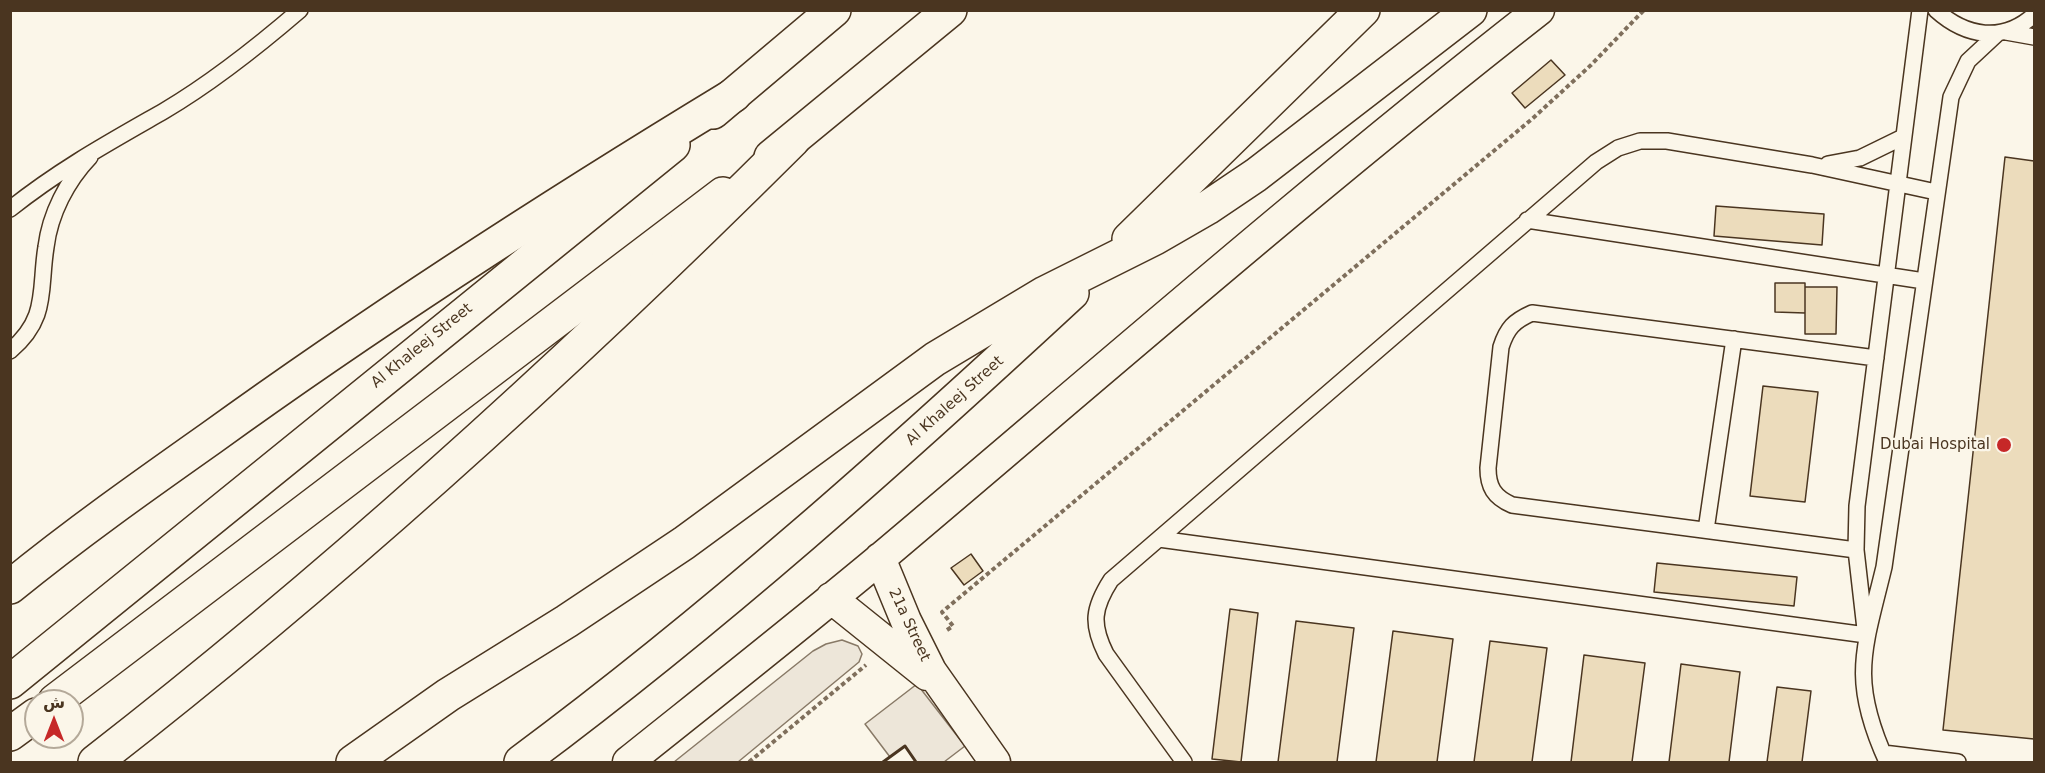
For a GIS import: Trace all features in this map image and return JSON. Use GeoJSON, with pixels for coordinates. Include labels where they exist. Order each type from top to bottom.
{"type":"FeatureCollection","features":[{"type":"Feature","properties":{"kind":"main road","name":"Al Khaleej Street"},"geometry":{"type":"LineString","coordinates":[[10,682],[734,95],[834,10]]}},
{"type":"Feature","properties":{"kind":"main road"},"geometry":{"type":"LineString","coordinates":[[71,689],[793,140],[950,10]]}},
{"type":"Feature","properties":{"kind":"main road","name":"Al Khaleej Street"},"geometry":{"type":"LineString","coordinates":[[521,762],[663,652],[799,539],[932,423],[1102,264],[1363,10]]}},
{"type":"Feature","properties":{"kind":"main road"},"geometry":{"type":"LineString","coordinates":[[353,762],[448,695],[567,621],[684,543],[935,360],[998,319],[1186,220],[1256,175],[1470,10]]}},
{"type":"Feature","properties":{"kind":"main road"},"geometry":{"type":"LineString","coordinates":[[10,587],[146,484],[376,322],[614,168],[734,95]]}},
{"type":"Feature","properties":{"kind":"main road"},"geometry":{"type":"LineString","coordinates":[[95,762],[277,614],[481,439],[669,263],[793,140]]}},
{"type":"Feature","properties":{"kind":"main road"},"geometry":{"type":"LineString","coordinates":[[10,734],[24,724]]}},
{"type":"Feature","properties":{"kind":"street"},"geometry":{"type":"LineString","coordinates":[[628,762],[880,558],[1142,335],[1453,78],[1539,10]]}},
{"type":"Feature","properties":{"kind":"street","name":"21a Street"},"geometry":{"type":"LineString","coordinates":[[880,558],[921,652],[943,689],[995,762]]}},
{"type":"Feature","properties":{"kind":"street","name":"21a Street"},"geometry":{"type":"LineString","coordinates":[[831,598],[885,639],[943,689]]}},
{"type":"Feature","properties":{"kind":"lane"},"geometry":{"type":"LineString","coordinates":[[10,209],[72,163],[165,110],[222,73],[300,10]]}},
{"type":"Feature","properties":{"kind":"lane"},"geometry":{"type":"LineString","coordinates":[[1866,635],[1856,550],[1857,506],[1920,10]]}},
{"type":"Feature","properties":{"kind":"lane"},"geometry":{"type":"LineString","coordinates":[[1936,10],[1952,24],[1974,33],[2034,37]]}},
{"type":"Feature","properties":{"kind":"lane"},"geometry":{"type":"LineString","coordinates":[[1958,762],[1885,758],[1871,725],[1864,696],[1862,666],[1866,635],[1884,567],[1951,97],[1968,61],[2001,33],[2025,24],[2034,15]]}},
{"type":"Feature","properties":{"kind":"lane"},"geometry":{"type":"LineString","coordinates":[[1812,165],[1836,164],[1860,158],[1904,137]]}},
{"type":"Feature","properties":{"kind":"lane"},"geometry":{"type":"LineString","coordinates":[[1184,762],[1106,654],[1097,636],[1095,616],[1100,597],[1112,580],[1596,162],[1618,148],[1640,141],[1666,141],[1812,165],[1936,192]]}},
{"type":"Feature","properties":{"kind":"lane"},"geometry":{"type":"LineString","coordinates":[[10,351],[27,334],[40,309],[46,245],[61,199],[88,159],[106,143]]}},
{"type":"Feature","properties":{"kind":"lane"},"geometry":{"type":"LineString","coordinates":[[1527,220],[1924,281]]}},
{"type":"Feature","properties":{"kind":"lane"},"geometry":{"type":"LineString","coordinates":[[1856,550],[1512,505],[1501,500],[1492,492],[1488,480],[1501,347],[1506,331],[1517,320],[1532,313],[1876,358]]}},
{"type":"Feature","properties":{"kind":"lane"},"geometry":{"type":"LineString","coordinates":[[1707,530],[1734,339]]}},
{"type":"Feature","properties":{"kind":"lane"},"geometry":{"type":"LineString","coordinates":[[1159,539],[1866,635]]}},
{"type":"Feature","properties":{"kind":"path"},"geometry":{"type":"LineString","coordinates":[[921,652],[953,626],[942,612],[1532,119],[1591,65],[1644,10]]}},
{"type":"Feature","properties":{"kind":"path"},"geometry":{"type":"LineString","coordinates":[[749,762],[871,661]]}},
{"type":"Feature","properties":{"kind":"shaded area"},"geometry":{"type":"Polygon","coordinates":[[[842,640],[858,646],[862,654],[859,662],[738,762],[674,762],[813,651],[826,644],[842,640]]]}},
{"type":"Feature","properties":{"kind":"shaded area"},"geometry":{"type":"Polygon","coordinates":[[[917,684],[965,746],[944,762],[916,762],[905,746],[890,757],[865,724],[917,684]]]}},
{"type":"Feature","properties":{"kind":"building"},"geometry":{"type":"Polygon","coordinates":[[[1551,60],[1565,75],[1525,108],[1512,93],[1551,60]]]}},
{"type":"Feature","properties":{"kind":"building","name":"Dubai Hospital"},"geometry":{"type":"Polygon","coordinates":[[[2005,157],[2034,161],[2034,739],[1943,730],[2005,157]]]}},
{"type":"Feature","properties":{"kind":"building"},"geometry":{"type":"Polygon","coordinates":[[[1716,206],[1824,214],[1822,245],[1714,236],[1716,206]]]}},
{"type":"Feature","properties":{"kind":"building"},"geometry":{"type":"Polygon","coordinates":[[[1775,283],[1805,283],[1805,313],[1775,312],[1775,283]]]}},
{"type":"Feature","properties":{"kind":"building"},"geometry":{"type":"Polygon","coordinates":[[[1805,287],[1837,287],[1836,334],[1805,334],[1805,287]]]}},
{"type":"Feature","properties":{"kind":"building"},"geometry":{"type":"Polygon","coordinates":[[[1763,386],[1818,392],[1805,502],[1750,496],[1763,386]]]}},
{"type":"Feature","properties":{"kind":"building"},"geometry":{"type":"Polygon","coordinates":[[[971,554],[983,571],[964,585],[951,568],[971,554]]]}},
{"type":"Feature","properties":{"kind":"building"},"geometry":{"type":"Polygon","coordinates":[[[1657,563],[1797,577],[1794,606],[1654,592],[1657,563]]]}},
{"type":"Feature","properties":{"kind":"building"},"geometry":{"type":"Polygon","coordinates":[[[1230,609],[1258,613],[1241,762],[1212,759],[1230,609]]]}},
{"type":"Feature","properties":{"kind":"building"},"geometry":{"type":"Polygon","coordinates":[[[1296,621],[1354,628],[1337,762],[1278,762],[1296,621]]]}},
{"type":"Feature","properties":{"kind":"building"},"geometry":{"type":"Polygon","coordinates":[[[1393,631],[1453,639],[1437,762],[1376,762],[1393,631]]]}},
{"type":"Feature","properties":{"kind":"building"},"geometry":{"type":"Polygon","coordinates":[[[1490,641],[1547,648],[1532,762],[1474,762],[1490,641]]]}},
{"type":"Feature","properties":{"kind":"building"},"geometry":{"type":"Polygon","coordinates":[[[1584,655],[1645,663],[1632,762],[1571,762],[1584,655]]]}},
{"type":"Feature","properties":{"kind":"building"},"geometry":{"type":"Polygon","coordinates":[[[1681,664],[1740,672],[1729,762],[1669,762],[1681,664]]]}},
{"type":"Feature","properties":{"kind":"building"},"geometry":{"type":"Polygon","coordinates":[[[1777,687],[1811,691],[1802,762],[1767,762],[1777,687]]]}},
{"type":"Feature","properties":{"kind":"wall"},"geometry":{"type":"LineString","coordinates":[[883,762],[905,746],[916,762]]}},
{"type":"Feature","properties":{"kind":"place","name":"Dubai Hospital"},"geometry":{"type":"Point","coordinates":[2004,445]}}]}
